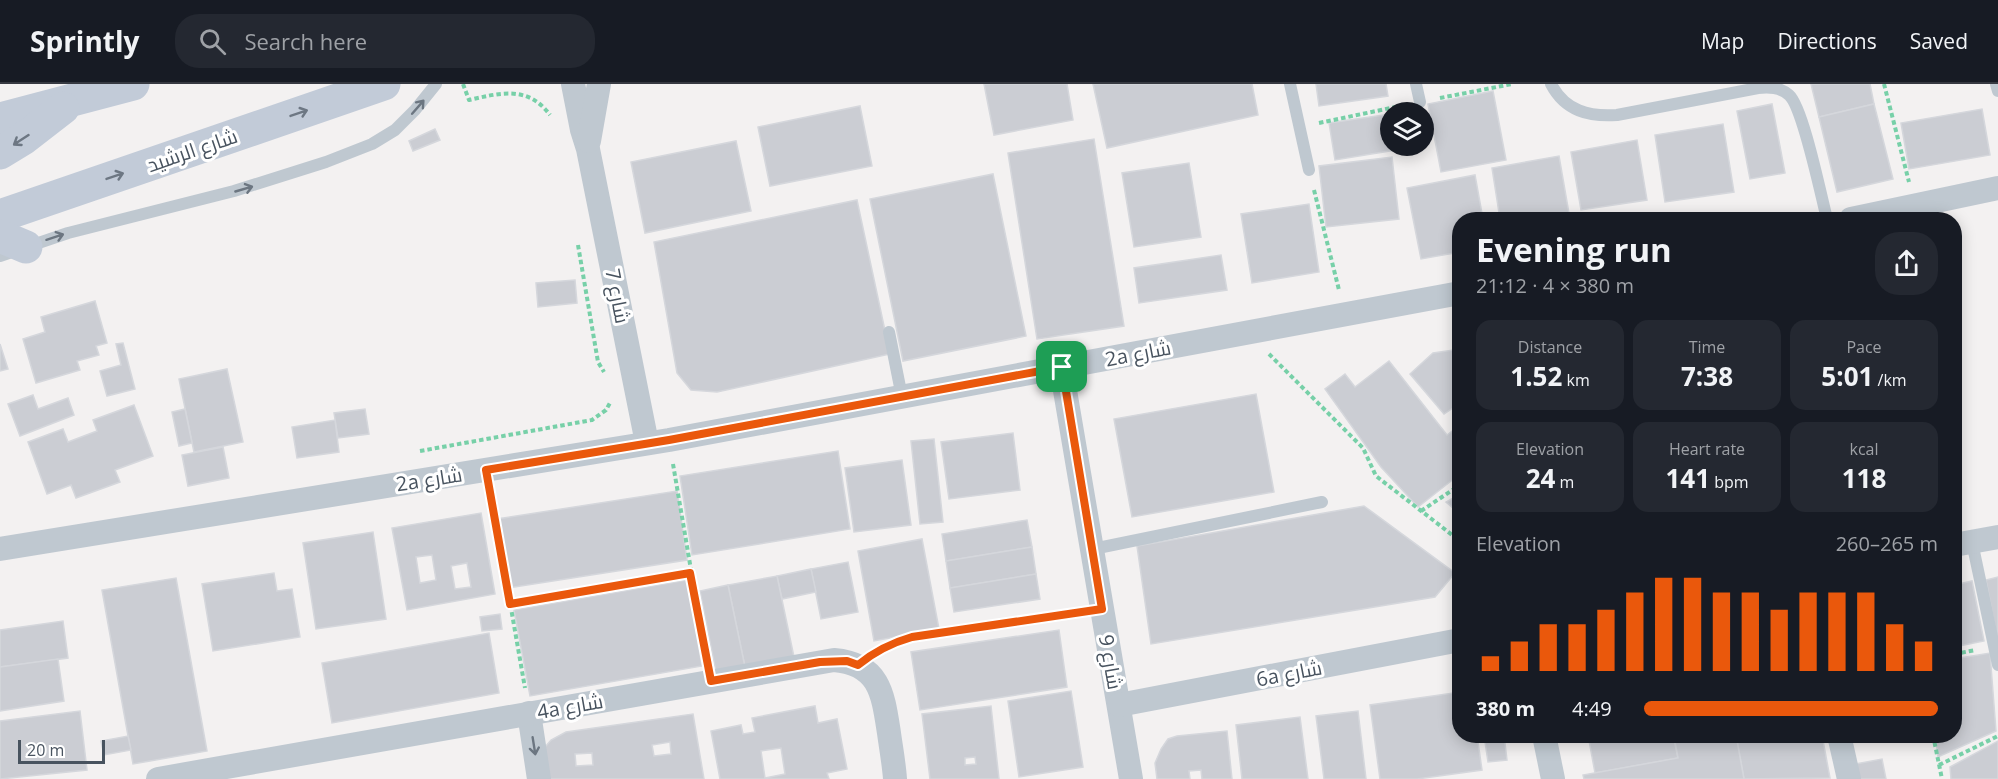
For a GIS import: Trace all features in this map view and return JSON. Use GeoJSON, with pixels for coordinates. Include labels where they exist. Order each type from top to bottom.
{"type":"FeatureCollection","features":[{"type":"Feature","properties":{"kind":"main road"},"geometry":{"type":"LineString","coordinates":[[0,119],[78,92],[133,84]]}},
{"type":"Feature","properties":{"kind":"main road","name":"شارع الرشيد"},"geometry":{"type":"LineString","coordinates":[[0,216],[384,84]]}},
{"type":"Feature","properties":{"kind":"main road"},"geometry":{"type":"LineString","coordinates":[[0,153],[32,133],[78,92]]}},
{"type":"Feature","properties":{"kind":"street","name":"شارع 7"},"geometry":{"type":"LineString","coordinates":[[573,84],[582,130],[658,441]]}},
{"type":"Feature","properties":{"kind":"street","name":"شارع 7"},"geometry":{"type":"LineString","coordinates":[[588,149],[599,84]]}},
{"type":"Feature","properties":{"kind":"street"},"geometry":{"type":"LineString","coordinates":[[1886,212],[1998,188]]}},
{"type":"Feature","properties":{"kind":"street","name":"2a شارع"},"geometry":{"type":"LineString","coordinates":[[0,549],[658,441],[1452,294]]}},
{"type":"Feature","properties":{"kind":"street","name":"شارع 9"},"geometry":{"type":"LineString","coordinates":[[1062,367],[1131,779]]}},
{"type":"Feature","properties":{"kind":"street"},"geometry":{"type":"LineString","coordinates":[[1963,544],[1998,537]]}},
{"type":"Feature","properties":{"kind":"street","name":"6a شارع"},"geometry":{"type":"LineString","coordinates":[[1119,705],[1452,642]]}},
{"type":"Feature","properties":{"kind":"street","name":"4a شارع"},"geometry":{"type":"LineString","coordinates":[[158,779],[272,769],[529,713],[820,662],[847,661],[858,665]]}},
{"type":"Feature","properties":{"kind":"street"},"geometry":{"type":"LineString","coordinates":[[858,665],[870,673],[884,697],[895,779]]}},
{"type":"Feature","properties":{"kind":"street"},"geometry":{"type":"LineString","coordinates":[[529,713],[539,779]]}},
{"type":"Feature","properties":{"kind":"street"},"geometry":{"type":"LineString","coordinates":[[1545,743],[1552,779]]}},
{"type":"Feature","properties":{"kind":"street"},"geometry":{"type":"LineString","coordinates":[[1841,743],[1849,779]]}},
{"type":"Feature","properties":{"kind":"lane"},"geometry":{"type":"LineString","coordinates":[[9,246],[253,186],[372,144],[395,130],[436,84]]}},
{"type":"Feature","properties":{"kind":"lane"},"geometry":{"type":"LineString","coordinates":[[1290,84],[1309,170]]}},
{"type":"Feature","properties":{"kind":"lane"},"geometry":{"type":"LineString","coordinates":[[1416,84],[1420,102]]}},
{"type":"Feature","properties":{"kind":"lane"},"geometry":{"type":"LineString","coordinates":[[1551,84],[1555,92],[1568,105],[1582,113],[1600,117],[1758,88],[1779,89],[1788,94],[1799,112],[1825,212]]}},
{"type":"Feature","properties":{"kind":"lane"},"geometry":{"type":"LineString","coordinates":[[1996,84],[1998,91]]}},
{"type":"Feature","properties":{"kind":"lane"},"geometry":{"type":"LineString","coordinates":[[889,332],[902,397]]}},
{"type":"Feature","properties":{"kind":"lane"},"geometry":{"type":"LineString","coordinates":[[1092,549],[1322,502]]}},
{"type":"Feature","properties":{"kind":"lane"},"geometry":{"type":"LineString","coordinates":[[1963,544],[1998,665]]}},
{"type":"Feature","properties":{"kind":"path"},"geometry":{"type":"LineString","coordinates":[[463,84],[469,100],[509,92],[521,94],[543,106],[552,119]]}},
{"type":"Feature","properties":{"kind":"path"},"geometry":{"type":"LineString","coordinates":[[1884,84],[1916,206]]}},
{"type":"Feature","properties":{"kind":"path"},"geometry":{"type":"LineString","coordinates":[[1309,170],[1345,314]]}},
{"type":"Feature","properties":{"kind":"path"},"geometry":{"type":"LineString","coordinates":[[576,237],[598,362],[609,380]]}},
{"type":"Feature","properties":{"kind":"path"},"geometry":{"type":"LineString","coordinates":[[1248,332],[1363,448],[1376,476],[1452,535]]}},
{"type":"Feature","properties":{"kind":"path"},"geometry":{"type":"LineString","coordinates":[[409,453],[592,420],[606,410],[612,391]]}},
{"type":"Feature","properties":{"kind":"path"},"geometry":{"type":"LineString","coordinates":[[658,441],[690,573],[711,681]]}},
{"type":"Feature","properties":{"kind":"path"},"geometry":{"type":"LineString","coordinates":[[486,470],[529,713]]}},
{"type":"Feature","properties":{"kind":"path"},"geometry":{"type":"LineString","coordinates":[[1421,511],[1452,490]]}},
{"type":"Feature","properties":{"kind":"path"},"geometry":{"type":"LineString","coordinates":[[510,604],[690,573]]}},
{"type":"Feature","properties":{"kind":"path"},"geometry":{"type":"LineString","coordinates":[[858,665],[883,647],[912,637],[1102,609]]}},
{"type":"Feature","properties":{"kind":"path"},"geometry":{"type":"LineString","coordinates":[[1939,765],[1998,736]]}},
{"type":"Feature","properties":{"kind":"path"},"geometry":{"type":"LineString","coordinates":[[1935,743],[1942,779]]}},
{"type":"Feature","properties":{"kind":"building"},"geometry":{"type":"Polygon","coordinates":[[[984,84],[1067,84],[1073,120],[994,135],[984,84]]]}},
{"type":"Feature","properties":{"kind":"building"},"geometry":{"type":"Polygon","coordinates":[[[1093,84],[1252,84],[1258,115],[1107,148],[1093,84]]]}},
{"type":"Feature","properties":{"kind":"building"},"geometry":{"type":"Polygon","coordinates":[[[1316,84],[1386,84],[1388,96],[1319,106],[1316,84]]]}},
{"type":"Feature","properties":{"kind":"building"},"geometry":{"type":"Polygon","coordinates":[[[1811,84],[1870,84],[1874,104],[1819,117],[1811,84]]]}},
{"type":"Feature","properties":{"kind":"building"},"geometry":{"type":"Polygon","coordinates":[[[1493,91],[1506,160],[1441,172],[1434,135],[1434,103],[1493,91]]]}},
{"type":"Feature","properties":{"kind":"building"},"geometry":{"type":"Polygon","coordinates":[[[1772,104],[1785,173],[1750,179],[1737,111],[1772,104]]]}},
{"type":"Feature","properties":{"kind":"building"},"geometry":{"type":"Polygon","coordinates":[[[1874,104],[1893,179],[1837,192],[1819,117],[1874,104]]]}},
{"type":"Feature","properties":{"kind":"building"},"geometry":{"type":"Polygon","coordinates":[[[860,106],[872,166],[770,186],[758,127],[860,106]]]}},
{"type":"Feature","properties":{"kind":"building"},"geometry":{"type":"Polygon","coordinates":[[[1982,109],[1990,155],[1909,169],[1901,123],[1982,109]]]}},
{"type":"Feature","properties":{"kind":"building"},"geometry":{"type":"Polygon","coordinates":[[[1380,115],[1380,153],[1335,160],[1329,123],[1380,115]]]}},
{"type":"Feature","properties":{"kind":"building"},"geometry":{"type":"Polygon","coordinates":[[[1723,124],[1734,192],[1665,202],[1655,135],[1723,124]]]}},
{"type":"Feature","properties":{"kind":"building"},"geometry":{"type":"Polygon","coordinates":[[[435,129],[440,140],[413,151],[409,141],[435,129]]]}},
{"type":"Feature","properties":{"kind":"building"},"geometry":{"type":"Polygon","coordinates":[[[1094,139],[1124,326],[1037,339],[1008,153],[1094,139]]]}},
{"type":"Feature","properties":{"kind":"building"},"geometry":{"type":"Polygon","coordinates":[[[1637,140],[1647,200],[1581,210],[1571,152],[1637,140]]]}},
{"type":"Feature","properties":{"kind":"building"},"geometry":{"type":"Polygon","coordinates":[[[736,141],[751,211],[645,233],[631,162],[736,141]]]}},
{"type":"Feature","properties":{"kind":"building"},"geometry":{"type":"Polygon","coordinates":[[[1559,156],[1569,212],[1499,212],[1492,168],[1559,156]]]}},
{"type":"Feature","properties":{"kind":"building"},"geometry":{"type":"Polygon","coordinates":[[[1392,157],[1399,219],[1326,227],[1319,166],[1392,157]]]}},
{"type":"Feature","properties":{"kind":"building"},"geometry":{"type":"Polygon","coordinates":[[[1189,163],[1201,237],[1134,247],[1122,173],[1189,163]]]}},
{"type":"Feature","properties":{"kind":"building"},"geometry":{"type":"Polygon","coordinates":[[[993,174],[1026,336],[903,361],[870,199],[993,174]]]}},
{"type":"Feature","properties":{"kind":"building"},"geometry":{"type":"Polygon","coordinates":[[[1475,175],[1482,212],[1452,212],[1452,253],[1421,259],[1407,188],[1475,175]]]}},
{"type":"Feature","properties":{"kind":"building"},"geometry":{"type":"Polygon","coordinates":[[[857,200],[890,354],[717,392],[691,390],[677,373],[654,242],[857,200]]]}},
{"type":"Feature","properties":{"kind":"building"},"geometry":{"type":"Polygon","coordinates":[[[1309,204],[1319,272],[1252,283],[1241,214],[1309,204]]]}},
{"type":"Feature","properties":{"kind":"building"},"geometry":{"type":"Polygon","coordinates":[[[1221,255],[1227,290],[1139,303],[1134,268],[1221,255]]]}},
{"type":"Feature","properties":{"kind":"building"},"geometry":{"type":"Polygon","coordinates":[[[575,280],[577,303],[538,307],[536,283],[575,280]]]}},
{"type":"Feature","properties":{"kind":"building"},"geometry":{"type":"Polygon","coordinates":[[[95,301],[107,343],[96,346],[99,355],[77,361],[80,370],[36,383],[23,339],[45,332],[41,317],[95,301]]]}},
{"type":"Feature","properties":{"kind":"building"},"geometry":{"type":"Polygon","coordinates":[[[123,343],[135,389],[107,396],[100,371],[121,365],[116,344],[123,343]]]}},
{"type":"Feature","properties":{"kind":"building"},"geometry":{"type":"Polygon","coordinates":[[[0,344],[8,369],[0,371],[0,344]]]}},
{"type":"Feature","properties":{"kind":"building"},"geometry":{"type":"Polygon","coordinates":[[[1452,350],[1452,408],[1444,414],[1410,374],[1433,353],[1452,350]]]}},
{"type":"Feature","properties":{"kind":"building"},"geometry":{"type":"Polygon","coordinates":[[[1389,361],[1447,435],[1452,431],[1452,480],[1418,507],[1381,467],[1325,389],[1345,374],[1355,387],[1389,361]]]}},
{"type":"Feature","properties":{"kind":"building"},"geometry":{"type":"Polygon","coordinates":[[[227,369],[243,442],[194,452],[179,379],[227,369]]]}},
{"type":"Feature","properties":{"kind":"building"},"geometry":{"type":"Polygon","coordinates":[[[1256,394],[1274,492],[1132,517],[1114,419],[1256,394]]]}},
{"type":"Feature","properties":{"kind":"building"},"geometry":{"type":"Polygon","coordinates":[[[33,395],[38,409],[68,398],[74,415],[20,436],[8,404],[33,395]]]}},
{"type":"Feature","properties":{"kind":"building"},"geometry":{"type":"Polygon","coordinates":[[[134,405],[153,456],[115,470],[120,482],[76,498],[71,485],[47,494],[28,442],[63,429],[68,442],[97,431],[93,420],[134,405]]]}},
{"type":"Feature","properties":{"kind":"building"},"geometry":{"type":"Polygon","coordinates":[[[185,409],[192,443],[179,446],[172,412],[185,409]]]}},
{"type":"Feature","properties":{"kind":"building"},"geometry":{"type":"Polygon","coordinates":[[[365,409],[369,434],[338,438],[334,413],[365,409]]]}},
{"type":"Feature","properties":{"kind":"building"},"geometry":{"type":"Polygon","coordinates":[[[335,420],[339,452],[297,458],[292,427],[335,420]]]}},
{"type":"Feature","properties":{"kind":"building"},"geometry":{"type":"Polygon","coordinates":[[[1013,433],[1020,490],[949,499],[941,442],[1013,433]]]}},
{"type":"Feature","properties":{"kind":"building"},"geometry":{"type":"Polygon","coordinates":[[[934,439],[943,522],[920,524],[911,441],[934,439]]]}},
{"type":"Feature","properties":{"kind":"building"},"geometry":{"type":"Polygon","coordinates":[[[223,447],[229,478],[188,486],[182,455],[223,447]]]}},
{"type":"Feature","properties":{"kind":"building"},"geometry":{"type":"Polygon","coordinates":[[[838,451],[850,529],[692,555],[680,476],[838,451]]]}},
{"type":"Feature","properties":{"kind":"building"},"geometry":{"type":"Polygon","coordinates":[[[902,460],[911,525],[854,532],[845,468],[902,460]]]}},
{"type":"Feature","properties":{"kind":"building"},"geometry":{"type":"Polygon","coordinates":[[[677,491],[687,560],[508,588],[497,519],[677,491]]]}},
{"type":"Feature","properties":{"kind":"building"},"geometry":{"type":"Polygon","coordinates":[[[1452,499],[1452,507],[1446,502],[1452,499]]]}},
{"type":"Feature","properties":{"kind":"building"},"geometry":{"type":"Polygon","coordinates":[[[1364,506],[1452,571],[1452,577],[1435,597],[1151,644],[1137,546],[1364,506]]]}},
{"type":"Feature","properties":{"kind":"building"},"geometry":{"type":"Polygon","coordinates":[[[481,513],[495,594],[407,610],[392,528],[481,513]],[[432,555],[416,557],[420,583],[436,580],[432,555]],[[467,563],[451,566],[455,589],[471,587],[467,563]]]}},
{"type":"Feature","properties":{"kind":"building"},"geometry":{"type":"Polygon","coordinates":[[[1027,520],[1032,547],[946,561],[942,534],[1027,520]]]}},
{"type":"Feature","properties":{"kind":"building"},"geometry":{"type":"Polygon","coordinates":[[[373,532],[386,619],[316,629],[303,543],[373,532]]]}},
{"type":"Feature","properties":{"kind":"building"},"geometry":{"type":"Polygon","coordinates":[[[922,539],[939,629],[874,641],[858,551],[922,539]]]}},
{"type":"Feature","properties":{"kind":"building"},"geometry":{"type":"Polygon","coordinates":[[[1032,547],[1036,574],[950,588],[946,561],[1032,547]]]}},
{"type":"Feature","properties":{"kind":"building"},"geometry":{"type":"Polygon","coordinates":[[[848,562],[858,612],[821,619],[811,569],[848,562]]]}},
{"type":"Feature","properties":{"kind":"building"},"geometry":{"type":"Polygon","coordinates":[[[811,569],[816,592],[782,599],[777,576],[811,569]]]}},
{"type":"Feature","properties":{"kind":"building"},"geometry":{"type":"Polygon","coordinates":[[[274,573],[277,591],[292,589],[300,637],[213,651],[202,584],[274,573]]]}},
{"type":"Feature","properties":{"kind":"building"},"geometry":{"type":"Polygon","coordinates":[[[1036,574],[1040,599],[954,612],[950,588],[1036,574]]]}},
{"type":"Feature","properties":{"kind":"building"},"geometry":{"type":"Polygon","coordinates":[[[777,576],[794,657],[745,667],[728,585],[777,576]]]}},
{"type":"Feature","properties":{"kind":"building"},"geometry":{"type":"Polygon","coordinates":[[[1998,577],[1998,643],[1986,580],[1998,577]]]}},
{"type":"Feature","properties":{"kind":"building"},"geometry":{"type":"Polygon","coordinates":[[[176,578],[207,751],[133,764],[102,590],[176,578]]]}},
{"type":"Feature","properties":{"kind":"building"},"geometry":{"type":"Polygon","coordinates":[[[687,580],[702,666],[530,696],[514,610],[687,580]]]}},
{"type":"Feature","properties":{"kind":"building"},"geometry":{"type":"Polygon","coordinates":[[[1972,581],[1984,641],[1962,645],[1962,583],[1972,581]]]}},
{"type":"Feature","properties":{"kind":"building"},"geometry":{"type":"Polygon","coordinates":[[[728,585],[745,667],[716,672],[700,591],[728,585]]]}},
{"type":"Feature","properties":{"kind":"building"},"geometry":{"type":"Polygon","coordinates":[[[500,614],[502,629],[482,631],[480,617],[500,614]]]}},
{"type":"Feature","properties":{"kind":"building"},"geometry":{"type":"Polygon","coordinates":[[[63,621],[68,658],[0,667],[0,630],[63,621]]]}},
{"type":"Feature","properties":{"kind":"building"},"geometry":{"type":"Polygon","coordinates":[[[1059,630],[1067,687],[920,710],[911,652],[1059,630]]]}},
{"type":"Feature","properties":{"kind":"building"},"geometry":{"type":"Polygon","coordinates":[[[489,633],[499,693],[332,723],[322,663],[489,633]]]}},
{"type":"Feature","properties":{"kind":"building"},"geometry":{"type":"Polygon","coordinates":[[[1990,653],[1996,731],[1938,757],[1936,743],[1962,743],[1962,658],[1990,653]]]}},
{"type":"Feature","properties":{"kind":"building"},"geometry":{"type":"Polygon","coordinates":[[[58,659],[64,701],[0,711],[0,667],[58,659]]]}},
{"type":"Feature","properties":{"kind":"building"},"geometry":{"type":"Polygon","coordinates":[[[1071,691],[1083,767],[1019,777],[1008,701],[1071,691]]]}},
{"type":"Feature","properties":{"kind":"building"},"geometry":{"type":"Polygon","coordinates":[[[1452,693],[1452,743],[1478,743],[1482,770],[1417,779],[1380,779],[1370,705],[1452,693]]]}},
{"type":"Feature","properties":{"kind":"building"},"geometry":{"type":"Polygon","coordinates":[[[815,706],[818,723],[837,719],[847,769],[827,773],[829,779],[720,779],[711,731],[741,725],[743,734],[755,732],[752,718],[815,706]],[[781,748],[761,751],[765,778],[785,774],[781,748]]]}},
{"type":"Feature","properties":{"kind":"building"},"geometry":{"type":"Polygon","coordinates":[[[991,706],[999,779],[930,779],[922,714],[991,706]],[[975,757],[965,758],[965,765],[976,764],[975,757]]]}},
{"type":"Feature","properties":{"kind":"building"},"geometry":{"type":"Polygon","coordinates":[[[80,711],[87,770],[0,779],[0,721],[80,711]]]}},
{"type":"Feature","properties":{"kind":"building"},"geometry":{"type":"Polygon","coordinates":[[[1358,711],[1366,779],[1324,779],[1316,716],[1358,711]]]}},
{"type":"Feature","properties":{"kind":"building"},"geometry":{"type":"Polygon","coordinates":[[[693,714],[704,779],[544,779],[545,747],[551,740],[566,732],[693,714]],[[670,742],[652,745],[654,756],[671,754],[670,742]],[[592,753],[575,754],[576,766],[593,765],[592,753]]]}},
{"type":"Feature","properties":{"kind":"building"},"geometry":{"type":"Polygon","coordinates":[[[1300,717],[1308,779],[1242,779],[1236,725],[1300,717]]]}},
{"type":"Feature","properties":{"kind":"building"},"geometry":{"type":"Polygon","coordinates":[[[1227,731],[1232,779],[1202,779],[1201,770],[1189,771],[1190,779],[1157,779],[1155,763],[1168,739],[1227,731]]]}},
{"type":"Feature","properties":{"kind":"building"},"geometry":{"type":"Polygon","coordinates":[[[128,736],[131,750],[104,755],[101,741],[128,736]]]}},
{"type":"Feature","properties":{"kind":"building"},"geometry":{"type":"Polygon","coordinates":[[[1998,741],[1998,779],[1951,779],[1950,767],[1998,741]]]}},
{"type":"Feature","properties":{"kind":"building"},"geometry":{"type":"Polygon","coordinates":[[[1485,743],[1505,743],[1507,760],[1488,762],[1485,743]]]}},
{"type":"Feature","properties":{"kind":"building"},"geometry":{"type":"Polygon","coordinates":[[[1589,743],[1675,743],[1678,758],[1595,773],[1589,743]]]}},
{"type":"Feature","properties":{"kind":"building"},"geometry":{"type":"Polygon","coordinates":[[[1675,743],[1737,743],[1744,779],[1584,779],[1583,775],[1678,758],[1675,743]]]}},
{"type":"Feature","properties":{"kind":"building"},"geometry":{"type":"Polygon","coordinates":[[[1737,743],[1823,743],[1830,778],[1744,779],[1737,743]]]}},
{"type":"Feature","properties":{"kind":"building"},"geometry":{"type":"Polygon","coordinates":[[[1882,759],[1886,779],[1852,779],[1850,765],[1882,759]]]}},
{"type":"Feature","properties":{"kind":"route"},"geometry":{"type":"LineString","coordinates":[[1062,367],[1102,609],[912,637],[874,652],[858,665],[834,660],[711,681],[690,573],[510,604],[486,470],[669,440],[1062,367]]}}]}
